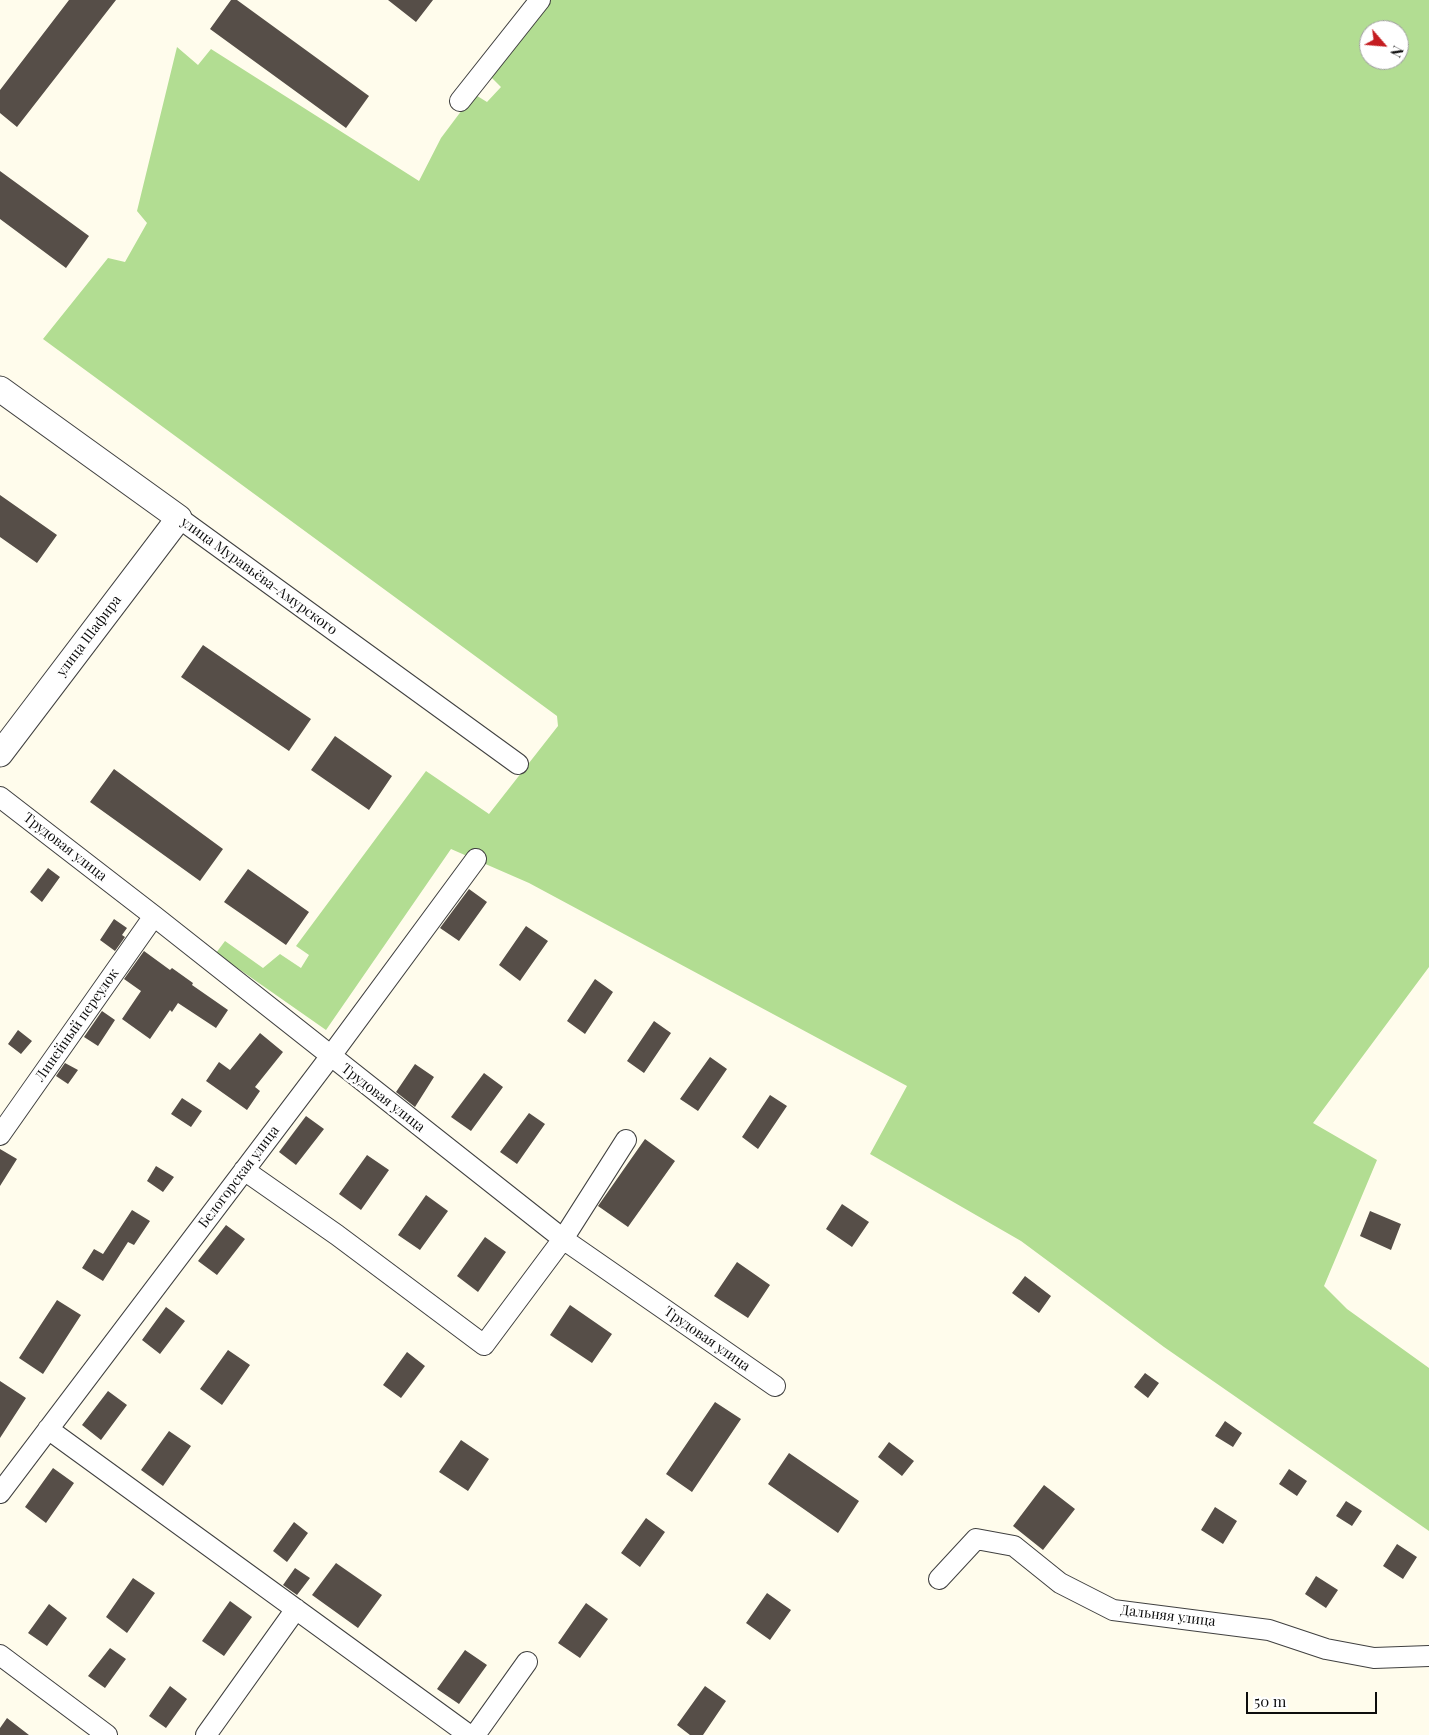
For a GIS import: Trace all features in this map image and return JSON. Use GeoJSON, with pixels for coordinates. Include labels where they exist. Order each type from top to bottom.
{"type":"FeatureCollection","features":[{"type":"Feature","properties":{"kind":"street"},"geometry":{"type":"LineString","coordinates":[[460,101],[540,0]]}},
{"type":"Feature","properties":{"kind":"street","name":"улица Муравьёва-Амурского"},"geometry":{"type":"LineString","coordinates":[[0,390],[518,764]]}},
{"type":"Feature","properties":{"kind":"street","name":"улица Шафира"},"geometry":{"type":"LineString","coordinates":[[0,754],[179,518]]}},
{"type":"Feature","properties":{"kind":"street","name":"Трудовая улица"},"geometry":{"type":"LineString","coordinates":[[0,797],[154,916],[563,1240],[774,1386]]}},
{"type":"Feature","properties":{"kind":"street","name":"Белогорская улица"},"geometry":{"type":"LineString","coordinates":[[0,1493],[330,1056],[476,859]]}},
{"type":"Feature","properties":{"kind":"street","name":"Линейный переулок"},"geometry":{"type":"LineString","coordinates":[[0,1136],[154,916]]}},
{"type":"Feature","properties":{"kind":"street"},"geometry":{"type":"LineString","coordinates":[[244,1170],[337,1235],[484,1345],[563,1240],[626,1140]]}},
{"type":"Feature","properties":{"kind":"street"},"geometry":{"type":"LineString","coordinates":[[48,1429],[469,1735]]}},
{"type":"Feature","properties":{"kind":"street","name":"Дальняя улица"},"geometry":{"type":"LineString","coordinates":[[939,1579],[976,1539],[1014,1546],[1060,1583],[1114,1610],[1268,1630],[1326,1649],[1374,1658],[1429,1656]]}},
{"type":"Feature","properties":{"kind":"street"},"geometry":{"type":"LineString","coordinates":[[206,1735],[296,1610]]}},
{"type":"Feature","properties":{"kind":"street"},"geometry":{"type":"LineString","coordinates":[[0,1655],[107,1735]]}},
{"type":"Feature","properties":{"kind":"street"},"geometry":{"type":"LineString","coordinates":[[476,1735],[527,1662]]}},
{"type":"Feature","properties":{"kind":"green space"},"geometry":{"type":"Polygon","coordinates":[[[551,0],[1429,0],[1429,967],[1313,1123],[1377,1160],[1324,1286],[1347,1309],[1429,1368],[1429,1531],[1164,1347],[1021,1241],[870,1154],[907,1086],[529,883],[451,849],[326,1030],[216,953],[225,941],[263,968],[280,954],[301,968],[309,955],[296,946],[426,771],[489,814],[558,726],[557,716],[43,339],[108,258],[125,262],[147,223],[137,211],[177,47],[198,65],[211,49],[419,181],[441,138],[474,94],[487,102],[501,87],[489,75],[551,0]]]}},
{"type":"Feature","properties":{"kind":"building"},"geometry":{"type":"Polygon","coordinates":[[[69,0],[116,0],[17,127],[0,113],[0,90],[69,0]]]}},
{"type":"Feature","properties":{"kind":"building"},"geometry":{"type":"Polygon","coordinates":[[[231,0],[237,0],[369,96],[346,128],[210,29],[231,0]]]}},
{"type":"Feature","properties":{"kind":"building"},"geometry":{"type":"Polygon","coordinates":[[[388,0],[433,0],[416,22],[388,0]]]}},
{"type":"Feature","properties":{"kind":"building"},"geometry":{"type":"Polygon","coordinates":[[[0,171],[89,236],[66,268],[0,219],[0,171]]]}},
{"type":"Feature","properties":{"kind":"building"},"geometry":{"type":"Polygon","coordinates":[[[0,495],[57,535],[37,563],[0,537],[0,495]]]}},
{"type":"Feature","properties":{"kind":"building"},"geometry":{"type":"Polygon","coordinates":[[[203,645],[311,719],[289,751],[181,677],[203,645]]]}},
{"type":"Feature","properties":{"kind":"building"},"geometry":{"type":"Polygon","coordinates":[[[335,736],[392,776],[369,810],[311,770],[335,736]]]}},
{"type":"Feature","properties":{"kind":"building"},"geometry":{"type":"Polygon","coordinates":[[[114,769],[223,849],[200,881],[90,802],[114,769]]]}},
{"type":"Feature","properties":{"kind":"building"},"geometry":{"type":"Polygon","coordinates":[[[48,868],[60,877],[42,902],[30,892],[48,868]]]}},
{"type":"Feature","properties":{"kind":"building"},"geometry":{"type":"Polygon","coordinates":[[[248,869],[309,912],[286,945],[224,902],[248,869]]]}},
{"type":"Feature","properties":{"kind":"building"},"geometry":{"type":"Polygon","coordinates":[[[469,889],[487,902],[459,941],[440,928],[469,889]]]}},
{"type":"Feature","properties":{"kind":"building"},"geometry":{"type":"Polygon","coordinates":[[[114,919],[127,928],[122,935],[125,937],[115,951],[100,940],[114,919]]]}},
{"type":"Feature","properties":{"kind":"building"},"geometry":{"type":"Polygon","coordinates":[[[526,926],[548,941],[520,981],[499,965],[526,926]]]}},
{"type":"Feature","properties":{"kind":"building"},"geometry":{"type":"Polygon","coordinates":[[[144,951],[170,970],[172,968],[193,983],[192,985],[228,1010],[216,1028],[178,1003],[172,1012],[170,1010],[150,1039],[122,1019],[141,991],[124,979],[144,951]]]}},
{"type":"Feature","properties":{"kind":"building"},"geometry":{"type":"Polygon","coordinates":[[[595,979],[613,992],[585,1034],[567,1021],[595,979]]]}},
{"type":"Feature","properties":{"kind":"building"},"geometry":{"type":"Polygon","coordinates":[[[102,1011],[115,1020],[98,1046],[84,1037],[102,1011]]]}},
{"type":"Feature","properties":{"kind":"building"},"geometry":{"type":"Polygon","coordinates":[[[654,1021],[671,1033],[644,1073],[627,1061],[654,1021]]]}},
{"type":"Feature","properties":{"kind":"building"},"geometry":{"type":"Polygon","coordinates":[[[18,1030],[32,1041],[21,1054],[8,1044],[18,1030]]]}},
{"type":"Feature","properties":{"kind":"building"},"geometry":{"type":"Polygon","coordinates":[[[260,1033],[283,1052],[255,1087],[260,1091],[247,1110],[206,1081],[219,1062],[230,1070],[260,1033]]]}},
{"type":"Feature","properties":{"kind":"building"},"geometry":{"type":"Polygon","coordinates":[[[710,1057],[727,1069],[698,1111],[680,1099],[710,1057]]]}},
{"type":"Feature","properties":{"kind":"building"},"geometry":{"type":"Polygon","coordinates":[[[65,1063],[78,1070],[68,1084],[56,1076],[65,1063]]]}},
{"type":"Feature","properties":{"kind":"building"},"geometry":{"type":"Polygon","coordinates":[[[415,1064],[434,1077],[415,1107],[396,1092],[415,1064]]]}},
{"type":"Feature","properties":{"kind":"building"},"geometry":{"type":"Polygon","coordinates":[[[484,1073],[503,1087],[471,1131],[451,1117],[484,1073]]]}},
{"type":"Feature","properties":{"kind":"building"},"geometry":{"type":"Polygon","coordinates":[[[770,1095],[787,1106],[758,1149],[742,1137],[770,1095]]]}},
{"type":"Feature","properties":{"kind":"building"},"geometry":{"type":"Polygon","coordinates":[[[182,1098],[202,1111],[191,1127],[171,1114],[182,1098]]]}},
{"type":"Feature","properties":{"kind":"building"},"geometry":{"type":"Polygon","coordinates":[[[529,1113],[545,1124],[517,1164],[500,1152],[529,1113]]]}},
{"type":"Feature","properties":{"kind":"building"},"geometry":{"type":"Polygon","coordinates":[[[306,1116],[324,1129],[296,1165],[279,1152],[306,1116]]]}},
{"type":"Feature","properties":{"kind":"building"},"geometry":{"type":"Polygon","coordinates":[[[645,1139],[675,1161],[628,1227],[598,1206],[645,1139]]]}},
{"type":"Feature","properties":{"kind":"building"},"geometry":{"type":"Polygon","coordinates":[[[0,1149],[17,1159],[0,1186],[0,1149]]]}},
{"type":"Feature","properties":{"kind":"building"},"geometry":{"type":"Polygon","coordinates":[[[367,1155],[389,1170],[361,1210],[339,1194],[367,1155]]]}},
{"type":"Feature","properties":{"kind":"building"},"geometry":{"type":"Polygon","coordinates":[[[156,1166],[174,1177],[163,1192],[147,1181],[156,1166]]]}},
{"type":"Feature","properties":{"kind":"building"},"geometry":{"type":"Polygon","coordinates":[[[426,1195],[448,1211],[420,1250],[398,1235],[426,1195]]]}},
{"type":"Feature","properties":{"kind":"building"},"geometry":{"type":"Polygon","coordinates":[[[842,1204],[869,1222],[852,1247],[826,1229],[842,1204]]]}},
{"type":"Feature","properties":{"kind":"building"},"geometry":{"type":"Polygon","coordinates":[[[132,1210],[150,1221],[134,1245],[128,1242],[103,1281],[82,1268],[94,1249],[103,1254],[132,1210]]]}},
{"type":"Feature","properties":{"kind":"building"},"geometry":{"type":"Polygon","coordinates":[[[1370,1211],[1401,1224],[1391,1250],[1360,1236],[1370,1211]]]}},
{"type":"Feature","properties":{"kind":"building"},"geometry":{"type":"Polygon","coordinates":[[[226,1225],[245,1239],[217,1275],[198,1261],[226,1225]]]}},
{"type":"Feature","properties":{"kind":"building"},"geometry":{"type":"Polygon","coordinates":[[[485,1237],[506,1252],[478,1292],[457,1276],[485,1237]]]}},
{"type":"Feature","properties":{"kind":"building"},"geometry":{"type":"Polygon","coordinates":[[[737,1262],[770,1285],[748,1318],[714,1296],[737,1262]]]}},
{"type":"Feature","properties":{"kind":"building"},"geometry":{"type":"Polygon","coordinates":[[[1025,1276],[1051,1296],[1039,1313],[1012,1293],[1025,1276]]]}},
{"type":"Feature","properties":{"kind":"building"},"geometry":{"type":"Polygon","coordinates":[[[57,1300],[81,1315],[43,1374],[19,1358],[57,1300]]]}},
{"type":"Feature","properties":{"kind":"building"},"geometry":{"type":"Polygon","coordinates":[[[570,1305],[612,1334],[592,1363],[550,1335],[570,1305]]]}},
{"type":"Feature","properties":{"kind":"building"},"geometry":{"type":"Polygon","coordinates":[[[166,1307],[185,1321],[160,1354],[142,1340],[166,1307]]]}},
{"type":"Feature","properties":{"kind":"building"},"geometry":{"type":"Polygon","coordinates":[[[228,1350],[250,1365],[222,1405],[200,1389],[228,1350]]]}},
{"type":"Feature","properties":{"kind":"building"},"geometry":{"type":"Polygon","coordinates":[[[407,1352],[425,1366],[401,1398],[383,1385],[407,1352]]]}},
{"type":"Feature","properties":{"kind":"building"},"geometry":{"type":"Polygon","coordinates":[[[1145,1373],[1159,1383],[1148,1398],[1134,1387],[1145,1373]]]}},
{"type":"Feature","properties":{"kind":"building"},"geometry":{"type":"Polygon","coordinates":[[[0,1381],[26,1398],[0,1438],[0,1381]]]}},
{"type":"Feature","properties":{"kind":"building"},"geometry":{"type":"Polygon","coordinates":[[[108,1391],[127,1405],[101,1440],[82,1425],[108,1391]]]}},
{"type":"Feature","properties":{"kind":"building"},"geometry":{"type":"Polygon","coordinates":[[[715,1402],[741,1419],[692,1492],[666,1474],[715,1402]]]}},
{"type":"Feature","properties":{"kind":"building"},"geometry":{"type":"Polygon","coordinates":[[[1225,1421],[1242,1433],[1233,1447],[1215,1436],[1225,1421]]]}},
{"type":"Feature","properties":{"kind":"building"},"geometry":{"type":"Polygon","coordinates":[[[169,1431],[191,1446],[163,1486],[141,1470],[169,1431]]]}},
{"type":"Feature","properties":{"kind":"building"},"geometry":{"type":"Polygon","coordinates":[[[461,1440],[489,1459],[468,1491],[439,1472],[461,1440]]]}},
{"type":"Feature","properties":{"kind":"building"},"geometry":{"type":"Polygon","coordinates":[[[889,1442],[914,1461],[902,1476],[878,1457],[889,1442]]]}},
{"type":"Feature","properties":{"kind":"building"},"geometry":{"type":"Polygon","coordinates":[[[789,1453],[859,1501],[838,1533],[768,1484],[789,1453]]]}},
{"type":"Feature","properties":{"kind":"building"},"geometry":{"type":"Polygon","coordinates":[[[53,1468],[74,1483],[46,1523],[25,1507],[53,1468]]]}},
{"type":"Feature","properties":{"kind":"building"},"geometry":{"type":"Polygon","coordinates":[[[1289,1469],[1307,1481],[1297,1496],[1279,1484],[1289,1469]]]}},
{"type":"Feature","properties":{"kind":"building"},"geometry":{"type":"Polygon","coordinates":[[[1044,1485],[1075,1509],[1043,1550],[1013,1526],[1044,1485]]]}},
{"type":"Feature","properties":{"kind":"building"},"geometry":{"type":"Polygon","coordinates":[[[1346,1501],[1362,1511],[1352,1526],[1336,1516],[1346,1501]]]}},
{"type":"Feature","properties":{"kind":"building"},"geometry":{"type":"Polygon","coordinates":[[[1215,1507],[1237,1521],[1223,1544],[1201,1530],[1215,1507]]]}},
{"type":"Feature","properties":{"kind":"building"},"geometry":{"type":"Polygon","coordinates":[[[646,1518],[665,1532],[640,1567],[621,1553],[646,1518]]]}},
{"type":"Feature","properties":{"kind":"building"},"geometry":{"type":"Polygon","coordinates":[[[294,1522],[308,1533],[287,1562],[273,1551],[294,1522]]]}},
{"type":"Feature","properties":{"kind":"building"},"geometry":{"type":"Polygon","coordinates":[[[1397,1544],[1417,1557],[1403,1579],[1383,1566],[1397,1544]]]}},
{"type":"Feature","properties":{"kind":"building"},"geometry":{"type":"Polygon","coordinates":[[[336,1563],[382,1595],[358,1628],[312,1595],[336,1563]]]}},
{"type":"Feature","properties":{"kind":"building"},"geometry":{"type":"Polygon","coordinates":[[[295,1568],[310,1578],[297,1595],[283,1585],[295,1568]]]}},
{"type":"Feature","properties":{"kind":"building"},"geometry":{"type":"Polygon","coordinates":[[[1316,1576],[1338,1590],[1326,1608],[1305,1594],[1316,1576]]]}},
{"type":"Feature","properties":{"kind":"building"},"geometry":{"type":"Polygon","coordinates":[[[133,1578],[155,1593],[127,1633],[106,1617],[133,1578]]]}},
{"type":"Feature","properties":{"kind":"building"},"geometry":{"type":"Polygon","coordinates":[[[767,1593],[791,1610],[770,1640],[746,1623],[767,1593]]]}},
{"type":"Feature","properties":{"kind":"building"},"geometry":{"type":"Polygon","coordinates":[[[230,1601],[252,1617],[224,1656],[202,1641],[230,1601]]]}},
{"type":"Feature","properties":{"kind":"building"},"geometry":{"type":"Polygon","coordinates":[[[586,1603],[608,1619],[580,1658],[558,1643],[586,1603]]]}},
{"type":"Feature","properties":{"kind":"building"},"geometry":{"type":"Polygon","coordinates":[[[49,1604],[67,1618],[47,1646],[28,1633],[49,1604]]]}},
{"type":"Feature","properties":{"kind":"building"},"geometry":{"type":"Polygon","coordinates":[[[110,1648],[126,1659],[105,1688],[88,1676],[110,1648]]]}},
{"type":"Feature","properties":{"kind":"building"},"geometry":{"type":"Polygon","coordinates":[[[465,1650],[487,1665],[459,1704],[437,1689],[465,1650]]]}},
{"type":"Feature","properties":{"kind":"building"},"geometry":{"type":"Polygon","coordinates":[[[170,1686],[187,1699],[166,1728],[149,1716],[170,1686]]]}},
{"type":"Feature","properties":{"kind":"building"},"geometry":{"type":"Polygon","coordinates":[[[705,1686],[726,1701],[703,1735],[690,1735],[677,1725],[705,1686]]]}},
{"type":"Feature","properties":{"kind":"building"},"geometry":{"type":"Polygon","coordinates":[[[7,1718],[29,1735],[0,1735],[0,1728],[7,1718]]]}}]}
